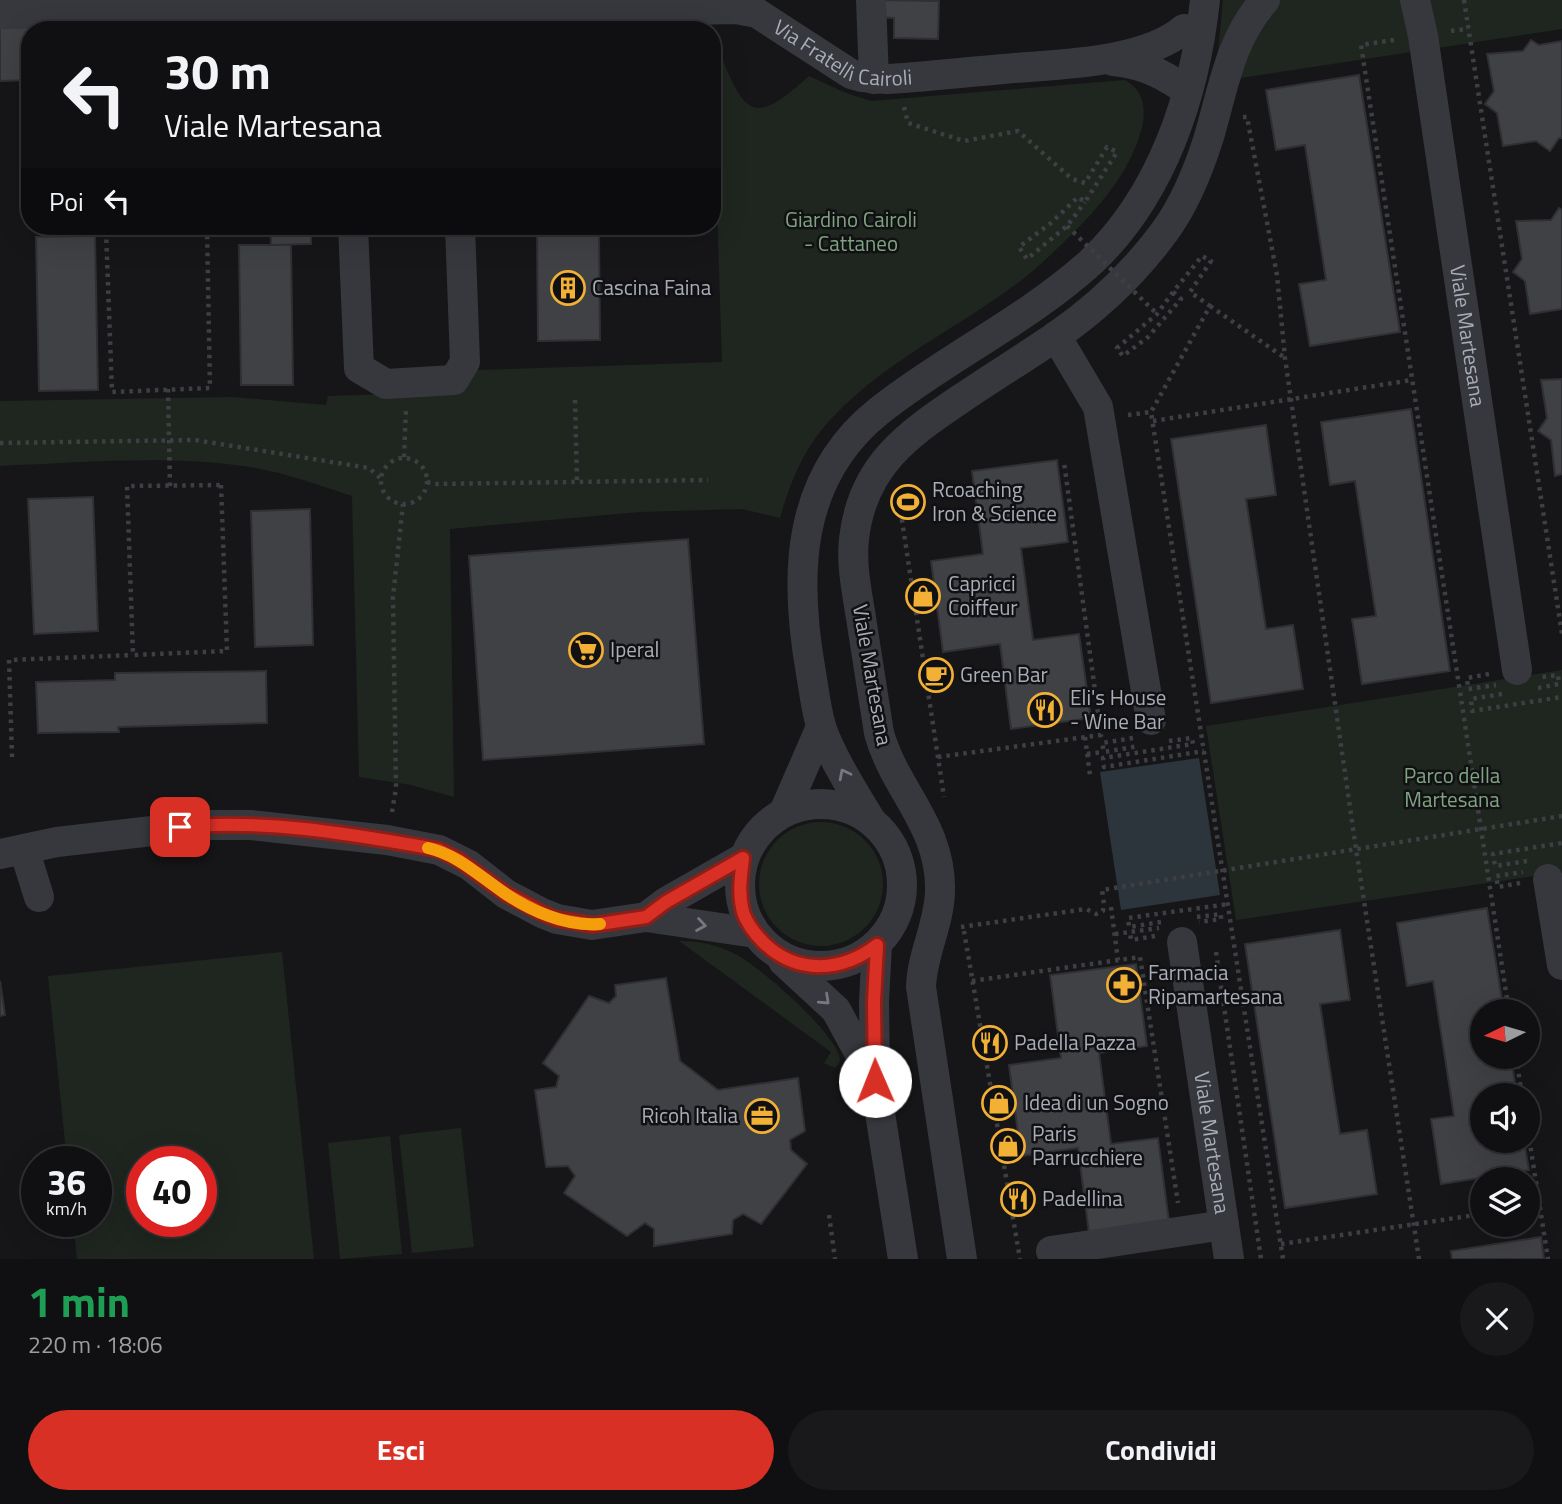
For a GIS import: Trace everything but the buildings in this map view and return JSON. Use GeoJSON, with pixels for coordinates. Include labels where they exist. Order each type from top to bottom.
{"type":"FeatureCollection","features":[{"type":"Feature","properties":{"kind":"street"},"geometry":{"type":"LineString","coordinates":[[872,0],[886,79]]}},
{"type":"Feature","properties":{"kind":"street"},"geometry":{"type":"LineString","coordinates":[[1178,120],[1190,19],[1205,0]]}},
{"type":"Feature","properties":{"kind":"street"},"geometry":{"type":"LineString","coordinates":[[1190,19],[1216,0]]}},
{"type":"Feature","properties":{"kind":"street","name":"Viale Martesana"},"geometry":{"type":"LineString","coordinates":[[962,1259],[921,987],[923,963],[938,913],[940,890],[937,862],[929,832],[885,754],[878,733],[854,569],[854,538],[860,510],[872,481],[901,442],[1080,318],[1138,265],[1167,229],[1197,170],[1236,42],[1265,0]]}},
{"type":"Feature","properties":{"kind":"street","name":"Viale Martesana"},"geometry":{"type":"LineString","coordinates":[[1415,0],[1423,36],[1517,670]]}},
{"type":"Feature","properties":{"kind":"street","name":"Via Fratelli Cairoli"},"geometry":{"type":"LineString","coordinates":[[475,21],[736,9],[757,13],[845,71],[886,79],[1102,60],[1172,39],[1190,19]]}},
{"type":"Feature","properties":{"kind":"street","name":"Via Fratelli Cairoli"},"geometry":{"type":"LineString","coordinates":[[0,14],[343,12],[442,21]]}},
{"type":"Feature","properties":{"kind":"street"},"geometry":{"type":"LineString","coordinates":[[39,897],[12,851],[130,832],[204,825],[251,825],[387,840],[424,847],[469,865],[506,894],[557,919],[593,925],[646,917],[765,943],[801,965],[817,967],[841,965],[877,945],[897,914],[902,876],[900,858],[890,841],[870,820],[849,785],[821,727],[805,638],[803,550],[811,514],[832,462],[878,412],[1053,292],[1090,262],[1112,239],[1151,183],[1164,159],[1178,120],[1194,70],[1190,19]]}},
{"type":"Feature","properties":{"kind":"street","name":"Via Fratelli Cairoli"},"geometry":{"type":"LineString","coordinates":[[1102,60],[1144,66],[1163,74],[1180,86]]}},
{"type":"Feature","properties":{"kind":"street"},"geometry":{"type":"LineString","coordinates":[[353,235],[359,368],[386,384],[454,380],[465,362],[460,235]]}},
{"type":"Feature","properties":{"kind":"street"},"geometry":{"type":"LineString","coordinates":[[1056,336],[1098,407],[1151,720]]}},
{"type":"Feature","properties":{"kind":"street"},"geometry":{"type":"LineString","coordinates":[[784,811],[821,727]]}},
{"type":"Feature","properties":{"kind":"street"},"geometry":{"type":"LineString","coordinates":[[870,820],[844,807],[823,803],[806,804],[784,811],[759,831],[743,858],[739,887],[744,912],[765,943],[836,1010],[875,1081]]}},
{"type":"Feature","properties":{"kind":"street"},"geometry":{"type":"LineString","coordinates":[[646,917],[666,902],[743,858]]}},
{"type":"Feature","properties":{"kind":"street"},"geometry":{"type":"LineString","coordinates":[[1542,869],[1562,965]]}},
{"type":"Feature","properties":{"kind":"street","name":"Viale Martesana"},"geometry":{"type":"LineString","coordinates":[[1182,942],[1229,1259]]}},
{"type":"Feature","properties":{"kind":"street"},"geometry":{"type":"LineString","coordinates":[[877,945],[874,1002],[875,1081],[903,1259]]}},
{"type":"Feature","properties":{"kind":"street"},"geometry":{"type":"LineString","coordinates":[[1051,1251],[1224,1225]]}},
{"type":"Feature","properties":{"kind":"path"},"geometry":{"type":"LineString","coordinates":[[1464,0],[1562,634]]}},
{"type":"Feature","properties":{"kind":"path"},"geometry":{"type":"LineString","coordinates":[[1361,45],[1507,999]]}},
{"type":"Feature","properties":{"kind":"path"},"geometry":{"type":"LineString","coordinates":[[886,79],[908,123],[964,141],[1018,131],[1072,180],[1085,183],[1107,147],[1117,152],[1085,202],[1067,226],[1027,259],[1019,247],[1051,223],[1078,197],[1085,202]]}},
{"type":"Feature","properties":{"kind":"path"},"geometry":{"type":"LineString","coordinates":[[1214,118],[1247,117],[1277,275],[1285,358],[1419,1259]]}},
{"type":"Feature","properties":{"kind":"path"},"geometry":{"type":"LineString","coordinates":[[1067,226],[1157,314]]}},
{"type":"Feature","properties":{"kind":"path"},"geometry":{"type":"LineString","coordinates":[[106,235],[112,392],[210,388],[207,235]]}},
{"type":"Feature","properties":{"kind":"path"},"geometry":{"type":"LineString","coordinates":[[1173,292],[1181,299],[1148,337],[1123,356],[1117,348],[1157,314],[1173,292],[1202,256],[1210,261],[1190,292],[1285,358]]}},
{"type":"Feature","properties":{"kind":"path"},"geometry":{"type":"LineString","coordinates":[[1210,306],[1152,412],[1283,1259]]}},
{"type":"Feature","properties":{"kind":"path"},"geometry":{"type":"LineString","coordinates":[[1153,421],[1412,380]]}},
{"type":"Feature","properties":{"kind":"path"},"geometry":{"type":"LineString","coordinates":[[404,457],[407,383]]}},
{"type":"Feature","properties":{"kind":"path"},"geometry":{"type":"LineString","coordinates":[[168,389],[170,486]]}},
{"type":"Feature","properties":{"kind":"path"},"geometry":{"type":"LineString","coordinates":[[575,400],[577,482]]}},
{"type":"Feature","properties":{"kind":"path"},"geometry":{"type":"LineString","coordinates":[[0,443],[195,440],[369,468],[380,478]]}},
{"type":"Feature","properties":{"kind":"path"},"geometry":{"type":"LineString","coordinates":[[404,457],[420,464],[425,470],[427,482],[424,493],[418,499],[403,504],[387,497],[382,490],[380,478],[388,463],[404,457]]}},
{"type":"Feature","properties":{"kind":"path"},"geometry":{"type":"LineString","coordinates":[[938,757],[1101,735],[1064,462]]}},
{"type":"Feature","properties":{"kind":"path"},"geometry":{"type":"LineString","coordinates":[[427,482],[708,480]]}},
{"type":"Feature","properties":{"kind":"path"},"geometry":{"type":"LineString","coordinates":[[12,757],[9,660],[133,655],[228,651],[221,485],[127,486],[133,655]]}},
{"type":"Feature","properties":{"kind":"path"},"geometry":{"type":"LineString","coordinates":[[898,494],[944,797]]}},
{"type":"Feature","properties":{"kind":"path"},"geometry":{"type":"LineString","coordinates":[[387,840],[396,788],[393,597],[403,504]]}},
{"type":"Feature","properties":{"kind":"path"},"geometry":{"type":"LineString","coordinates":[[1085,737],[1090,775]]}},
{"type":"Feature","properties":{"kind":"path"},"geometry":{"type":"LineString","coordinates":[[1087,754],[1104,752]]}},
{"type":"Feature","properties":{"kind":"path"},"geometry":{"type":"LineString","coordinates":[[949,928],[1086,909],[1097,914],[1103,911],[1102,890],[1562,816]]}},
{"type":"Feature","properties":{"kind":"path"},"geometry":{"type":"LineString","coordinates":[[1542,869],[1495,866],[1493,854],[1562,843]]}},
{"type":"Feature","properties":{"kind":"path"},"geometry":{"type":"LineString","coordinates":[[1111,906],[1118,960]]}},
{"type":"Feature","properties":{"kind":"path"},"geometry":{"type":"LineString","coordinates":[[963,926],[1020,1259]]}},
{"type":"Feature","properties":{"kind":"path"},"geometry":{"type":"LineString","coordinates":[[1115,934],[1130,932]]}},
{"type":"Feature","properties":{"kind":"path"},"geometry":{"type":"LineString","coordinates":[[1216,951],[1261,1259]]}},
{"type":"Feature","properties":{"kind":"path"},"geometry":{"type":"LineString","coordinates":[[972,981],[1140,957],[1182,1231]]}},
{"type":"Feature","properties":{"kind":"path"},"geometry":{"type":"LineString","coordinates":[[1540,1205],[1548,1259]]}},
{"type":"Feature","properties":{"kind":"path"},"geometry":{"type":"LineString","coordinates":[[829,1215],[835,1259]]}},
{"type":"Feature","properties":{"kind":"path"},"geometry":{"type":"LineString","coordinates":[[1281,1244],[1470,1216]]}},
{"type":"Feature","properties":{"kind":"green space"},"geometry":{"type":"Polygon","coordinates":[[[1223,0],[1562,0],[1562,29],[1215,82],[1223,0]]]}},
{"type":"Feature","properties":{"kind":"green space","name":"Giardino Cairoli - Cattaneo"},"geometry":{"type":"Polygon","coordinates":[[[721,55],[738,93],[746,103],[755,107],[765,107],[777,101],[809,76],[871,101],[1125,80],[1140,95],[1144,109],[1143,123],[1136,145],[1123,172],[1095,209],[1026,276],[996,299],[900,361],[834,416],[815,439],[800,464],[780,518],[742,509],[639,512],[450,529],[454,797],[411,785],[359,777],[352,496],[271,471],[213,463],[122,461],[0,466],[0,401],[232,397],[326,405],[328,396],[460,392],[478,370],[722,362],[718,235],[721,235],[721,55]]]}},
{"type":"Feature","properties":{"kind":"green space","name":"Parco della Martesana"},"geometry":{"type":"Polygon","coordinates":[[[1562,670],[1562,872],[1236,920],[1206,726],[1562,670]]]}},
{"type":"Feature","properties":{"kind":"green space"},"geometry":{"type":"Polygon","coordinates":[[[821,822],[845,826],[865,840],[879,860],[883,884],[879,908],[865,928],[845,942],[821,946],[797,942],[777,928],[763,908],[759,884],[763,860],[777,840],[797,826],[821,822]]]}},
{"type":"Feature","properties":{"kind":"green space"},"geometry":{"type":"Polygon","coordinates":[[[679,941],[702,943],[723,949],[748,962],[812,1018],[835,1048],[840,1059],[839,1064],[835,1068],[824,1063],[831,1052],[679,941]]]}},
{"type":"Feature","properties":{"kind":"green space"},"geometry":{"type":"Polygon","coordinates":[[[282,952],[314,1259],[77,1259],[75,1237],[112,1237],[112,1146],[65,1146],[48,976],[282,952]]]}},
{"type":"Feature","properties":{"kind":"green space"},"geometry":{"type":"Polygon","coordinates":[[[461,1128],[474,1247],[412,1253],[399,1135],[461,1128]]]}},
{"type":"Feature","properties":{"kind":"green space"},"geometry":{"type":"Polygon","coordinates":[[[390,1136],[402,1254],[340,1259],[328,1143],[390,1136]]]}},
{"type":"Feature","properties":{"kind":"shaded area"},"geometry":{"type":"Polygon","coordinates":[[[1199,758],[1220,895],[1121,910],[1100,772],[1199,758]]]}},
{"type":"Feature","properties":{"kind":"slow traffic"},"geometry":{"type":"LineString","coordinates":[[428,848],[439,850],[469,865],[506,894],[542,913],[557,919],[600,924]]}},
{"type":"Feature","properties":{"kind":"place","name":"Cascina Faina"},"geometry":{"type":"Point","coordinates":[568,288]}},
{"type":"Feature","properties":{"kind":"place","name":"Rcoaching Iron & Science"},"geometry":{"type":"Point","coordinates":[908,502]}},
{"type":"Feature","properties":{"kind":"place","name":"Capricci Coiffeur"},"geometry":{"type":"Point","coordinates":[923,596]}},
{"type":"Feature","properties":{"kind":"place","name":"Iperal"},"geometry":{"type":"Point","coordinates":[586,650]}},
{"type":"Feature","properties":{"kind":"place","name":"Green Bar"},"geometry":{"type":"Point","coordinates":[936,675]}},
{"type":"Feature","properties":{"kind":"place","name":"Eli's House - Wine Bar"},"geometry":{"type":"Point","coordinates":[1045,710]}},
{"type":"Feature","properties":{"kind":"place","name":"Farmacia Ripamartesana"},"geometry":{"type":"Point","coordinates":[1124,985]}},
{"type":"Feature","properties":{"kind":"place","name":"Padella Pazza"},"geometry":{"type":"Point","coordinates":[990,1043]}},
{"type":"Feature","properties":{"kind":"place","name":"Idea di un Sogno"},"geometry":{"type":"Point","coordinates":[999,1103]}},
{"type":"Feature","properties":{"kind":"place","name":"Ricoh Italia"},"geometry":{"type":"Point","coordinates":[762,1116]}},
{"type":"Feature","properties":{"kind":"place","name":"Paris Parrucchiere"},"geometry":{"type":"Point","coordinates":[1008,1146]}},
{"type":"Feature","properties":{"kind":"place","name":"Padellina"},"geometry":{"type":"Point","coordinates":[1018,1199]}},
{"type":"Feature","properties":{"kind":"route"},"geometry":{"type":"LineString","coordinates":[[180,827],[251,825],[387,840],[439,850],[469,865],[506,894],[542,913],[557,919],[593,925],[646,917],[666,902],[743,858],[739,887],[744,912],[755,933],[775,953],[801,965],[817,967],[841,965],[877,945],[874,1002],[875,1081]]}}]}
